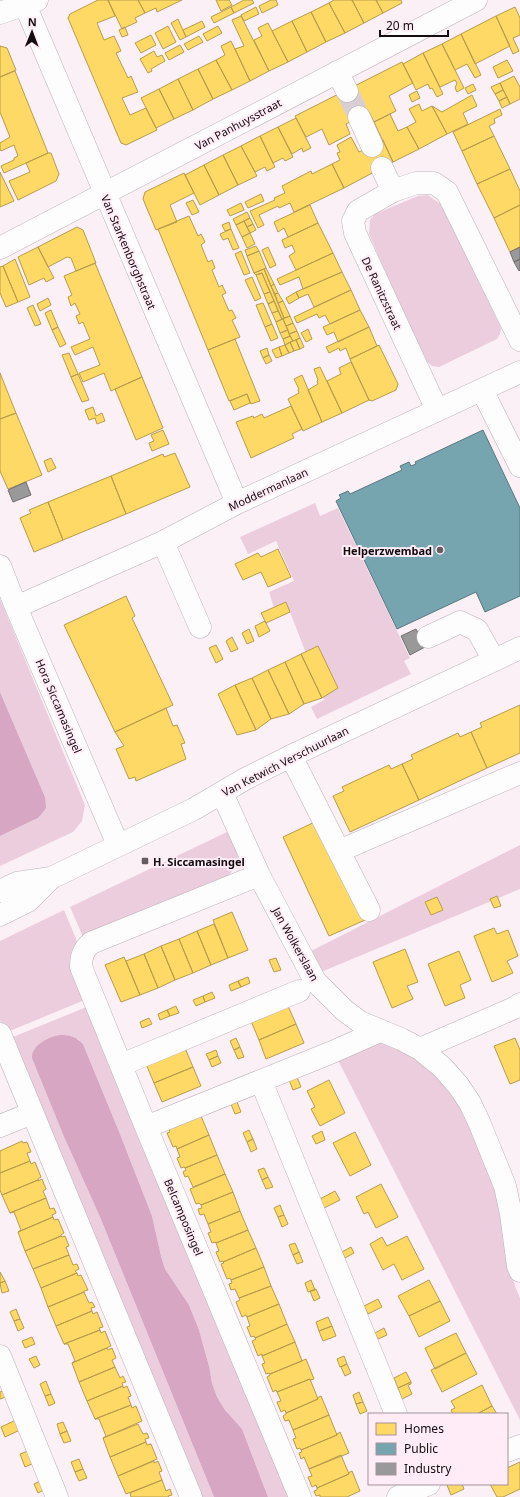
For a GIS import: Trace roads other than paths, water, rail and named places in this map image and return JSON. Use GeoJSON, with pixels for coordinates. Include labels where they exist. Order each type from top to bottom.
{"type":"FeatureCollection","features":[{"type":"Feature","properties":{"kind":"street","name":"Van Panhuysstraat"},"geometry":{"type":"LineString","coordinates":[[0,248],[104,193],[342,81],[476,0]]}},
{"type":"Feature","properties":{"kind":"street"},"geometry":{"type":"LineString","coordinates":[[0,12],[28,1]]}},
{"type":"Feature","properties":{"kind":"street","name":"Van Starkenborghstraat"},"geometry":{"type":"LineString","coordinates":[[28,1],[104,193],[237,503]]}},
{"type":"Feature","properties":{"kind":"street"},"geometry":{"type":"LineString","coordinates":[[359,118],[372,146]]}},
{"type":"Feature","properties":{"kind":"street"},"geometry":{"type":"LineString","coordinates":[[382,168],[393,191]]}},
{"type":"Feature","properties":{"kind":"street","name":"De Ranitzstraat"},"geometry":{"type":"LineString","coordinates":[[437,410],[355,233],[353,221],[358,211],[393,191],[416,183],[434,183],[447,192],[520,340]]}},
{"type":"Feature","properties":{"kind":"street","name":"Moddermanlaan"},"geometry":{"type":"LineString","coordinates":[[16,607],[163,542],[237,503],[520,372]]}},
{"type":"Feature","properties":{"kind":"street"},"geometry":{"type":"LineString","coordinates":[[482,390],[520,466]]}},
{"type":"Feature","properties":{"kind":"street"},"geometry":{"type":"LineString","coordinates":[[163,542],[200,627]]}},
{"type":"Feature","properties":{"kind":"street","name":"Hora Siccamasingel"},"geometry":{"type":"LineString","coordinates":[[0,566],[16,607],[118,845]]}},
{"type":"Feature","properties":{"kind":"street"},"geometry":{"type":"LineString","coordinates":[[428,637],[460,622],[477,630],[494,660]]}},
{"type":"Feature","properties":{"kind":"street","name":"Van Ketwich Verschuurlaan"},"geometry":{"type":"LineString","coordinates":[[0,891],[17,883],[51,878],[194,810],[222,793],[291,756],[520,648]]}},
{"type":"Feature","properties":{"kind":"street"},"geometry":{"type":"LineString","coordinates":[[291,756],[369,910]]}},
{"type":"Feature","properties":{"kind":"street"},"geometry":{"type":"LineString","coordinates":[[339,851],[520,773]]}},
{"type":"Feature","properties":{"kind":"street","name":"Jan Wolkerslaan"},"geometry":{"type":"LineString","coordinates":[[222,793],[259,875],[315,981],[344,1010],[360,1022],[401,1038],[420,1049],[442,1067],[470,1103],[516,1213],[518,1266],[520,1271]]}},
{"type":"Feature","properties":{"kind":"street","name":"Belcamposingel"},"geometry":{"type":"LineString","coordinates":[[259,875],[97,940],[86,948],[82,954],[82,967],[146,1128],[300,1497]]}},
{"type":"Feature","properties":{"kind":"street","name":"Van Ketwich Verschuurlaan"},"geometry":{"type":"LineString","coordinates":[[0,915],[28,901],[51,878]]}},
{"type":"Feature","properties":{"kind":"street"},"geometry":{"type":"LineString","coordinates":[[121,1065],[299,991]]}},
{"type":"Feature","properties":{"kind":"street"},"geometry":{"type":"LineString","coordinates":[[420,1049],[520,1004]]}},
{"type":"Feature","properties":{"kind":"street"},"geometry":{"type":"LineString","coordinates":[[146,1128],[380,1031]]}},
{"type":"Feature","properties":{"kind":"street"},"geometry":{"type":"LineString","coordinates":[[0,1034],[191,1497]]}},
{"type":"Feature","properties":{"kind":"street"},"geometry":{"type":"LineString","coordinates":[[262,1080],[396,1413]]}},
{"type":"Feature","properties":{"kind":"street"},"geometry":{"type":"LineString","coordinates":[[0,1126],[32,1113]]}},
{"type":"Feature","properties":{"kind":"street"},"geometry":{"type":"LineString","coordinates":[[0,1356],[57,1497]]}},
{"type":"Feature","properties":{"kind":"street"},"geometry":{"type":"LineString","coordinates":[[508,1452],[520,1446]]}},
{"type":"Feature","properties":{"kind":"street"},"geometry":{"type":"LineString","coordinates":[[398,1497],[424,1485]]}},
{"type":"Feature","properties":{"kind":"tunnel"},"geometry":{"type":"LineString","coordinates":[[347,91],[359,117]]}},
{"type":"Feature","properties":{"kind":"place","name":"Helperzwembad"},"geometry":{"type":"Point","coordinates":[440,550]}},
{"type":"Feature","properties":{"kind":"place","name":"H. Siccamasingel"},"geometry":{"type":"Point","coordinates":[145,861]}}]}
